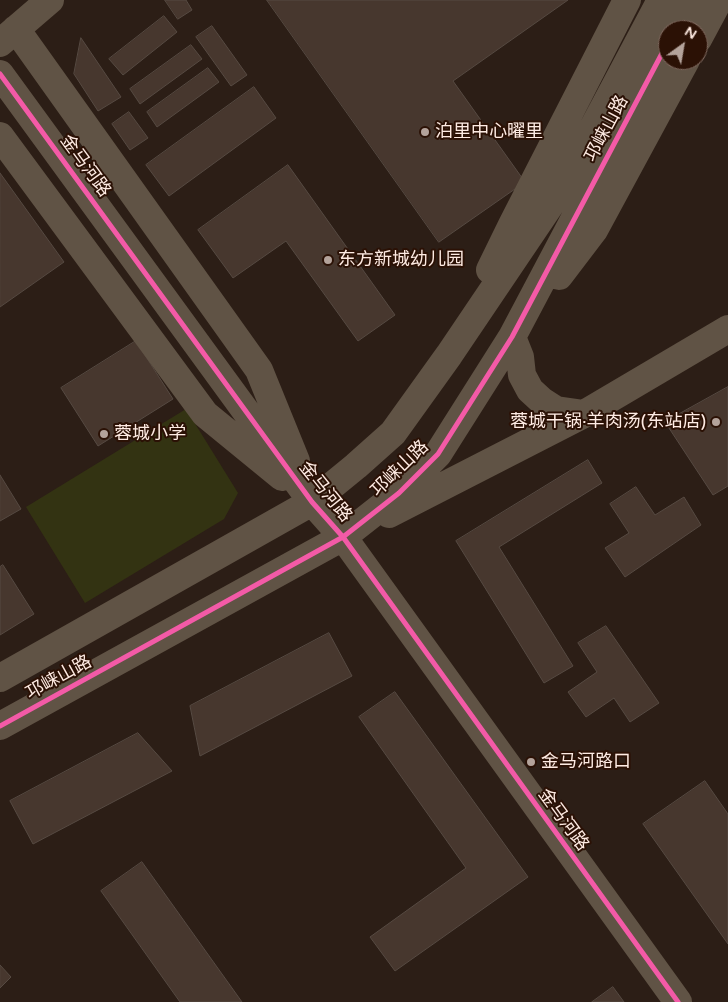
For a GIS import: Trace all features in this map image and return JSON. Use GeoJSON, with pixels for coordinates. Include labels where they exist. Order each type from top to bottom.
{"type":"FeatureCollection","features":[{"type":"Feature","properties":{"kind":"street"},"geometry":{"type":"LineString","coordinates":[[50,0],[8,36],[259,370],[312,502]]}},
{"type":"Feature","properties":{"kind":"street"},"geometry":{"type":"LineString","coordinates":[[449,355],[512,225],[627,0]]}},
{"type":"Feature","properties":{"kind":"street","name":"邛崃山路"},"geometry":{"type":"LineString","coordinates":[[0,678],[312,502],[393,433],[449,355],[559,192],[661,0]]}},
{"type":"Feature","properties":{"kind":"street"},"geometry":{"type":"LineString","coordinates":[[679,20],[690,0]]}},
{"type":"Feature","properties":{"kind":"street"},"geometry":{"type":"LineString","coordinates":[[708,20],[719,0]]}},
{"type":"Feature","properties":{"kind":"street","name":"邛崃山路"},"geometry":{"type":"LineString","coordinates":[[0,726],[344,537],[399,493],[438,454],[512,337],[658,61]]}},
{"type":"Feature","properties":{"kind":"street"},"geometry":{"type":"LineString","coordinates":[[584,414],[556,410],[530,390],[522,375],[520,357],[512,337],[594,230],[681,70]]}},
{"type":"Feature","properties":{"kind":"street","name":"金马河路"},"geometry":{"type":"LineString","coordinates":[[0,74],[312,502],[344,537],[678,1002]]}},
{"type":"Feature","properties":{"kind":"street"},"geometry":{"type":"LineString","coordinates":[[0,136],[205,414],[312,502]]}},
{"type":"Feature","properties":{"kind":"street"},"geometry":{"type":"LineString","coordinates":[[344,537],[584,414],[728,329]]}},
{"type":"Feature","properties":{"kind":"shaded area"},"geometry":{"type":"Polygon","coordinates":[[[186,409],[238,493],[224,519],[85,603],[26,507],[186,409]]]}},
{"type":"Feature","properties":{"kind":"building"},"geometry":{"type":"Polygon","coordinates":[[[165,0],[186,0],[192,10],[178,19],[165,0]]]}},
{"type":"Feature","properties":{"kind":"building","name":"泊里中心曜里"},"geometry":{"type":"Polygon","coordinates":[[[267,0],[568,0],[453,81],[525,182],[439,242],[267,0]]]}},
{"type":"Feature","properties":{"kind":"building"},"geometry":{"type":"Polygon","coordinates":[[[164,16],[177,32],[123,75],[109,59],[164,16]]]}},
{"type":"Feature","properties":{"kind":"building"},"geometry":{"type":"Polygon","coordinates":[[[212,26],[247,75],[231,86],[196,37],[212,26]]]}},
{"type":"Feature","properties":{"kind":"building"},"geometry":{"type":"Polygon","coordinates":[[[81,38],[121,97],[98,111],[74,74],[81,38]]]}},
{"type":"Feature","properties":{"kind":"building"},"geometry":{"type":"Polygon","coordinates":[[[191,45],[202,59],[140,104],[130,89],[191,45]]]}},
{"type":"Feature","properties":{"kind":"building"},"geometry":{"type":"Polygon","coordinates":[[[208,68],[219,82],[157,127],[147,112],[208,68]]]}},
{"type":"Feature","properties":{"kind":"building"},"geometry":{"type":"Polygon","coordinates":[[[254,87],[276,118],[169,196],[146,165],[254,87]]]}},
{"type":"Feature","properties":{"kind":"building"},"geometry":{"type":"Polygon","coordinates":[[[129,112],[148,138],[130,150],[112,124],[129,112]]]}},
{"type":"Feature","properties":{"kind":"building","name":"东方新城幼儿园"},"geometry":{"type":"Polygon","coordinates":[[[288,165],[395,315],[358,341],[286,241],[233,278],[198,230],[288,165]]]}},
{"type":"Feature","properties":{"kind":"building"},"geometry":{"type":"Polygon","coordinates":[[[0,173],[64,262],[0,307],[0,173]]]}},
{"type":"Feature","properties":{"kind":"building"},"geometry":{"type":"Polygon","coordinates":[[[136,341],[173,399],[98,446],[61,388],[136,341]]]}},
{"type":"Feature","properties":{"kind":"building"},"geometry":{"type":"Polygon","coordinates":[[[728,387],[728,486],[713,495],[665,422],[728,387]]]}},
{"type":"Feature","properties":{"kind":"building"},"geometry":{"type":"Polygon","coordinates":[[[588,460],[602,483],[499,547],[573,666],[544,683],[456,541],[588,460]]]}},
{"type":"Feature","properties":{"kind":"building"},"geometry":{"type":"Polygon","coordinates":[[[0,475],[21,509],[0,521],[0,475]]]}},
{"type":"Feature","properties":{"kind":"building"},"geometry":{"type":"Polygon","coordinates":[[[636,487],[655,515],[684,497],[701,525],[625,577],[605,548],[629,533],[610,504],[636,487]]]}},
{"type":"Feature","properties":{"kind":"building"},"geometry":{"type":"Polygon","coordinates":[[[3,565],[34,614],[0,635],[0,567],[3,565]]]}},
{"type":"Feature","properties":{"kind":"building"},"geometry":{"type":"Polygon","coordinates":[[[606,626],[659,703],[630,722],[614,698],[586,717],[568,692],[597,672],[578,643],[606,626]]]}},
{"type":"Feature","properties":{"kind":"building"},"geometry":{"type":"Polygon","coordinates":[[[329,633],[352,676],[200,756],[190,706],[329,633]]]}},
{"type":"Feature","properties":{"kind":"building"},"geometry":{"type":"Polygon","coordinates":[[[395,692],[528,877],[395,971],[370,937],[466,868],[359,717],[395,692]]]}},
{"type":"Feature","properties":{"kind":"building"},"geometry":{"type":"Polygon","coordinates":[[[138,733],[172,771],[33,844],[10,801],[138,733]]]}},
{"type":"Feature","properties":{"kind":"building"},"geometry":{"type":"Polygon","coordinates":[[[705,781],[728,814],[728,944],[643,824],[705,781]]]}},
{"type":"Feature","properties":{"kind":"building"},"geometry":{"type":"Polygon","coordinates":[[[142,862],[242,1002],[180,1002],[101,891],[142,862]]]}},
{"type":"Feature","properties":{"kind":"building"},"geometry":{"type":"Polygon","coordinates":[[[0,965],[11,977],[0,988],[0,965]]]}},
{"type":"Feature","properties":{"kind":"building"},"geometry":{"type":"Polygon","coordinates":[[[613,987],[624,1002],[592,1002],[613,987]]]}},
{"type":"Feature","properties":{"kind":"cycle path"},"geometry":{"type":"LineString","coordinates":[[0,726],[343,537],[399,493],[438,454],[512,337],[658,61]]}},
{"type":"Feature","properties":{"kind":"cycle path"},"geometry":{"type":"LineString","coordinates":[[0,74],[312,502],[343,537],[678,1002]]}},
{"type":"Feature","properties":{"kind":"place","name":"泊里中心曜里"},"geometry":{"type":"Point","coordinates":[425,132]}},
{"type":"Feature","properties":{"kind":"place","name":"东方新城幼儿园"},"geometry":{"type":"Point","coordinates":[328,260]}},
{"type":"Feature","properties":{"kind":"place","name":"蓉城干锅·羊肉汤(东站店)"},"geometry":{"type":"Point","coordinates":[716,422]}},
{"type":"Feature","properties":{"kind":"place","name":"蓉城小学"},"geometry":{"type":"Point","coordinates":[104,434]}},
{"type":"Feature","properties":{"kind":"place","name":"金马河路口"},"geometry":{"type":"Point","coordinates":[531,762]}}]}
